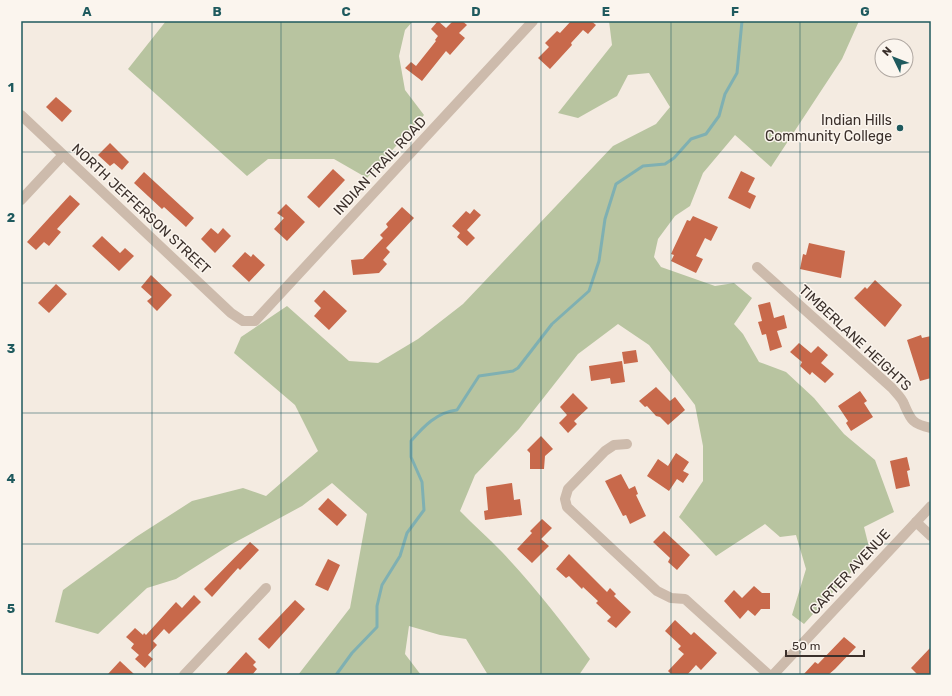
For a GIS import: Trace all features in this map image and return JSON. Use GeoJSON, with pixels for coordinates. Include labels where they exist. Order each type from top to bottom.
{"type":"FeatureCollection","features":[{"type":"Feature","properties":{"kind":"street","name":"INDIAN TRAIL ROAD"},"geometry":{"type":"LineString","coordinates":[[243,320],[254,321],[268,308],[533,21]]}},
{"type":"Feature","properties":{"kind":"street","name":"NORTH JEFFERSON STREET"},"geometry":{"type":"LineString","coordinates":[[21,115],[231,313],[243,320]]}},
{"type":"Feature","properties":{"kind":"street"},"geometry":{"type":"LineString","coordinates":[[21,200],[63,155]]}},
{"type":"Feature","properties":{"kind":"street","name":"TIMBERLANE HEIGHTS"},"geometry":{"type":"LineString","coordinates":[[757,267],[892,388],[904,402],[907,413],[912,421],[931,428]]}},
{"type":"Feature","properties":{"kind":"street"},"geometry":{"type":"LineString","coordinates":[[627,444],[614,445],[605,451],[568,489],[565,498],[567,507],[656,591],[671,598],[685,599],[769,675]]}},
{"type":"Feature","properties":{"kind":"street","name":"CARTER AVENUE"},"geometry":{"type":"LineString","coordinates":[[773,675],[931,506]]}},
{"type":"Feature","properties":{"kind":"street"},"geometry":{"type":"LineString","coordinates":[[916,522],[931,536]]}},
{"type":"Feature","properties":{"kind":"street"},"geometry":{"type":"LineString","coordinates":[[184,675],[266,588]]}},
{"type":"Feature","properties":{"kind":"green space"},"geometry":{"type":"Polygon","coordinates":[[[166,21],[413,21],[405,30],[399,56],[405,90],[424,115],[367,178],[334,159],[268,159],[247,176],[128,69],[166,21]]]}},
{"type":"Feature","properties":{"kind":"green space"},"geometry":{"type":"Polygon","coordinates":[[[609,21],[859,21],[842,59],[771,167],[735,135],[703,173],[690,206],[675,216],[658,239],[654,257],[661,267],[715,286],[734,283],[752,298],[734,324],[743,334],[759,362],[786,372],[814,398],[844,434],[875,460],[894,512],[864,527],[870,551],[804,624],[792,615],[806,569],[796,535],[780,537],[765,524],[716,556],[679,517],[703,481],[703,446],[695,405],[649,345],[618,324],[578,354],[519,429],[475,475],[460,511],[497,547],[525,578],[590,659],[579,675],[488,675],[466,639],[440,635],[409,626],[405,654],[421,675],[298,675],[350,608],[367,514],[332,483],[302,506],[230,545],[176,579],[147,588],[98,634],[55,622],[63,590],[136,537],[192,501],[243,488],[266,496],[318,451],[295,405],[234,353],[241,337],[287,306],[349,361],[378,363],[418,339],[463,304],[613,146],[656,124],[670,107],[649,73],[628,75],[617,96],[578,118],[558,113],[612,45],[609,21]]]}},
{"type":"Feature","properties":{"kind":"building"},"geometry":{"type":"Polygon","coordinates":[[[438,21],[446,28],[453,21],[462,21],[467,25],[459,33],[465,38],[450,55],[446,51],[422,81],[405,68],[411,62],[416,66],[436,41],[435,40],[438,36],[431,29],[438,21]]]}},
{"type":"Feature","properties":{"kind":"building"},"geometry":{"type":"Polygon","coordinates":[[[571,21],[591,21],[596,25],[588,34],[583,30],[571,43],[572,45],[550,69],[538,58],[549,47],[545,43],[557,31],[560,33],[571,21]]]}},
{"type":"Feature","properties":{"kind":"building"},"geometry":{"type":"Polygon","coordinates":[[[56,97],[72,111],[62,122],[46,107],[56,97]]]}},
{"type":"Feature","properties":{"kind":"building"},"geometry":{"type":"Polygon","coordinates":[[[110,143],[129,162],[122,170],[114,163],[110,166],[98,155],[110,143]]]}},
{"type":"Feature","properties":{"kind":"building"},"geometry":{"type":"Polygon","coordinates":[[[333,169],[345,180],[319,208],[307,197],[333,169]]]}},
{"type":"Feature","properties":{"kind":"building"},"geometry":{"type":"Polygon","coordinates":[[[741,171],[755,178],[748,192],[756,196],[750,209],[728,198],[741,171]]]}},
{"type":"Feature","properties":{"kind":"building"},"geometry":{"type":"Polygon","coordinates":[[[144,172],[194,218],[186,227],[164,207],[162,209],[134,183],[144,172]]]}},
{"type":"Feature","properties":{"kind":"building"},"geometry":{"type":"Polygon","coordinates":[[[70,195],[80,204],[57,229],[61,232],[49,246],[44,242],[36,250],[27,242],[70,195]]]}},
{"type":"Feature","properties":{"kind":"building"},"geometry":{"type":"Polygon","coordinates":[[[286,204],[305,222],[287,241],[274,229],[284,218],[277,213],[286,204]]]}},
{"type":"Feature","properties":{"kind":"building"},"geometry":{"type":"Polygon","coordinates":[[[402,207],[414,218],[386,248],[390,252],[383,260],[387,264],[379,273],[353,275],[351,260],[363,259],[383,238],[380,235],[388,227],[386,224],[402,207]]]}},
{"type":"Feature","properties":{"kind":"building"},"geometry":{"type":"Polygon","coordinates":[[[474,209],[481,215],[467,230],[475,238],[467,246],[457,237],[460,233],[452,226],[466,211],[470,214],[474,209]]]}},
{"type":"Feature","properties":{"kind":"building"},"geometry":{"type":"Polygon","coordinates":[[[693,216],[718,227],[711,241],[705,238],[696,256],[703,259],[696,273],[671,261],[674,255],[671,254],[687,220],[690,221],[693,216]]]}},
{"type":"Feature","properties":{"kind":"building"},"geometry":{"type":"Polygon","coordinates":[[[211,228],[218,234],[223,228],[231,236],[215,253],[201,239],[211,228]]]}},
{"type":"Feature","properties":{"kind":"building"},"geometry":{"type":"Polygon","coordinates":[[[102,236],[120,253],[125,248],[134,256],[119,271],[92,246],[102,236]]]}},
{"type":"Feature","properties":{"kind":"building"},"geometry":{"type":"Polygon","coordinates":[[[809,243],[845,251],[841,278],[800,269],[803,254],[806,255],[809,243]]]}},
{"type":"Feature","properties":{"kind":"building"},"geometry":{"type":"Polygon","coordinates":[[[245,252],[251,257],[253,254],[265,265],[249,282],[232,266],[245,252]]]}},
{"type":"Feature","properties":{"kind":"building"},"geometry":{"type":"Polygon","coordinates":[[[151,275],[172,295],[157,311],[147,301],[152,297],[141,287],[151,275]]]}},
{"type":"Feature","properties":{"kind":"building"},"geometry":{"type":"Polygon","coordinates":[[[875,280],[902,305],[885,327],[854,298],[865,287],[867,289],[875,280]]]}},
{"type":"Feature","properties":{"kind":"building"},"geometry":{"type":"Polygon","coordinates":[[[56,284],[67,294],[49,313],[38,303],[56,284]]]}},
{"type":"Feature","properties":{"kind":"building"},"geometry":{"type":"Polygon","coordinates":[[[324,290],[347,311],[329,330],[314,316],[321,308],[314,301],[324,290]]]}},
{"type":"Feature","properties":{"kind":"building"},"geometry":{"type":"Polygon","coordinates":[[[770,302],[774,318],[784,315],[787,328],[777,331],[782,347],[770,351],[766,334],[762,335],[758,322],[762,321],[758,305],[770,302]]]}},
{"type":"Feature","properties":{"kind":"building"},"geometry":{"type":"Polygon","coordinates":[[[921,335],[922,338],[931,336],[931,378],[920,381],[907,340],[921,335]]]}},
{"type":"Feature","properties":{"kind":"building"},"geometry":{"type":"Polygon","coordinates":[[[799,343],[811,353],[818,346],[828,355],[821,363],[834,374],[825,383],[812,372],[810,375],[800,366],[802,362],[790,352],[799,343]]]}},
{"type":"Feature","properties":{"kind":"building"},"geometry":{"type":"Polygon","coordinates":[[[636,350],[638,362],[624,364],[622,352],[636,350]]]}},
{"type":"Feature","properties":{"kind":"building"},"geometry":{"type":"Polygon","coordinates":[[[622,361],[625,382],[611,384],[610,378],[591,381],[589,366],[622,361]]]}},
{"type":"Feature","properties":{"kind":"building"},"geometry":{"type":"Polygon","coordinates":[[[656,387],[670,401],[675,397],[685,410],[668,425],[660,417],[656,416],[647,406],[645,407],[639,401],[656,387]]]}},
{"type":"Feature","properties":{"kind":"building"},"geometry":{"type":"Polygon","coordinates":[[[860,391],[867,401],[864,403],[873,417],[851,431],[846,423],[848,421],[838,406],[860,391]]]}},
{"type":"Feature","properties":{"kind":"building"},"geometry":{"type":"Polygon","coordinates":[[[573,393],[588,408],[574,421],[577,424],[568,433],[559,423],[567,415],[560,407],[573,393]]]}},
{"type":"Feature","properties":{"kind":"building"},"geometry":{"type":"Polygon","coordinates":[[[541,436],[553,449],[545,456],[544,469],[530,469],[530,453],[527,450],[541,436]]]}},
{"type":"Feature","properties":{"kind":"building"},"geometry":{"type":"Polygon","coordinates":[[[676,453],[689,462],[683,471],[689,474],[683,483],[677,479],[669,491],[647,476],[658,459],[668,466],[676,453]]]}},
{"type":"Feature","properties":{"kind":"building"},"geometry":{"type":"Polygon","coordinates":[[[907,457],[910,470],[907,471],[910,486],[896,489],[890,461],[907,457]]]}},
{"type":"Feature","properties":{"kind":"building"},"geometry":{"type":"Polygon","coordinates":[[[621,474],[629,489],[635,486],[638,494],[636,495],[646,516],[630,524],[626,515],[623,516],[605,481],[621,474]]]}},
{"type":"Feature","properties":{"kind":"building"},"geometry":{"type":"Polygon","coordinates":[[[512,483],[514,500],[520,499],[522,515],[485,520],[484,511],[488,510],[486,487],[512,483]]]}},
{"type":"Feature","properties":{"kind":"building"},"geometry":{"type":"Polygon","coordinates":[[[328,498],[347,515],[337,526],[318,509],[328,498]]]}},
{"type":"Feature","properties":{"kind":"building"},"geometry":{"type":"Polygon","coordinates":[[[542,519],[552,528],[541,539],[549,546],[532,563],[517,549],[532,533],[530,531],[542,519]]]}},
{"type":"Feature","properties":{"kind":"building"},"geometry":{"type":"Polygon","coordinates":[[[664,531],[690,555],[677,570],[668,562],[670,558],[653,542],[664,531]]]}},
{"type":"Feature","properties":{"kind":"building"},"geometry":{"type":"Polygon","coordinates":[[[250,542],[259,550],[240,570],[238,568],[212,597],[204,589],[250,542]]]}},
{"type":"Feature","properties":{"kind":"building"},"geometry":{"type":"Polygon","coordinates":[[[569,554],[607,592],[610,588],[616,594],[614,596],[631,612],[616,628],[607,621],[611,617],[596,603],[598,601],[583,587],[582,589],[569,576],[566,578],[556,569],[569,554]]]}},
{"type":"Feature","properties":{"kind":"building"},"geometry":{"type":"Polygon","coordinates":[[[328,559],[340,565],[328,591],[315,585],[328,559]]]}},
{"type":"Feature","properties":{"kind":"building"},"geometry":{"type":"Polygon","coordinates":[[[754,586],[762,593],[770,593],[770,609],[761,609],[755,616],[748,610],[740,619],[724,601],[734,590],[742,598],[754,586]]]}},
{"type":"Feature","properties":{"kind":"building"},"geometry":{"type":"Polygon","coordinates":[[[194,595],[201,602],[169,634],[164,629],[153,641],[157,645],[148,655],[153,659],[145,668],[135,659],[139,655],[131,648],[134,644],[126,637],[135,628],[143,635],[144,633],[146,635],[176,602],[182,608],[194,595]]]}},
{"type":"Feature","properties":{"kind":"building"},"geometry":{"type":"Polygon","coordinates":[[[295,600],[305,609],[269,649],[258,639],[295,600]]]}},
{"type":"Feature","properties":{"kind":"building"},"geometry":{"type":"Polygon","coordinates":[[[675,620],[691,635],[694,632],[717,653],[701,670],[696,665],[687,675],[672,675],[668,671],[684,654],[678,649],[681,646],[665,631],[675,620]]]}},
{"type":"Feature","properties":{"kind":"building"},"geometry":{"type":"Polygon","coordinates":[[[844,637],[856,647],[835,669],[828,675],[803,675],[815,662],[818,664],[844,637]]]}},
{"type":"Feature","properties":{"kind":"building"},"geometry":{"type":"Polygon","coordinates":[[[931,647],[931,675],[918,675],[911,668],[931,647]]]}},
{"type":"Feature","properties":{"kind":"building"},"geometry":{"type":"Polygon","coordinates":[[[246,652],[256,662],[253,665],[257,669],[252,675],[225,675],[246,652]]]}},
{"type":"Feature","properties":{"kind":"building"},"geometry":{"type":"Polygon","coordinates":[[[120,661],[135,675],[107,675],[120,661]]]}},
{"type":"Feature","properties":{"kind":"waterway"},"geometry":{"type":"LineString","coordinates":[[336,675],[352,653],[377,627],[377,606],[382,585],[400,556],[407,533],[424,510],[422,482],[411,457],[411,441],[431,421],[450,411],[457,410],[479,376],[513,371],[518,368],[552,324],[589,291],[599,261],[605,219],[616,184],[643,166],[665,164],[674,158],[691,139],[706,134],[719,116],[725,94],[737,73],[742,21]]}},
{"type":"Feature","properties":{"kind":"place","name":"Indian Hills Community College"},"geometry":{"type":"Point","coordinates":[900,128]}}]}
